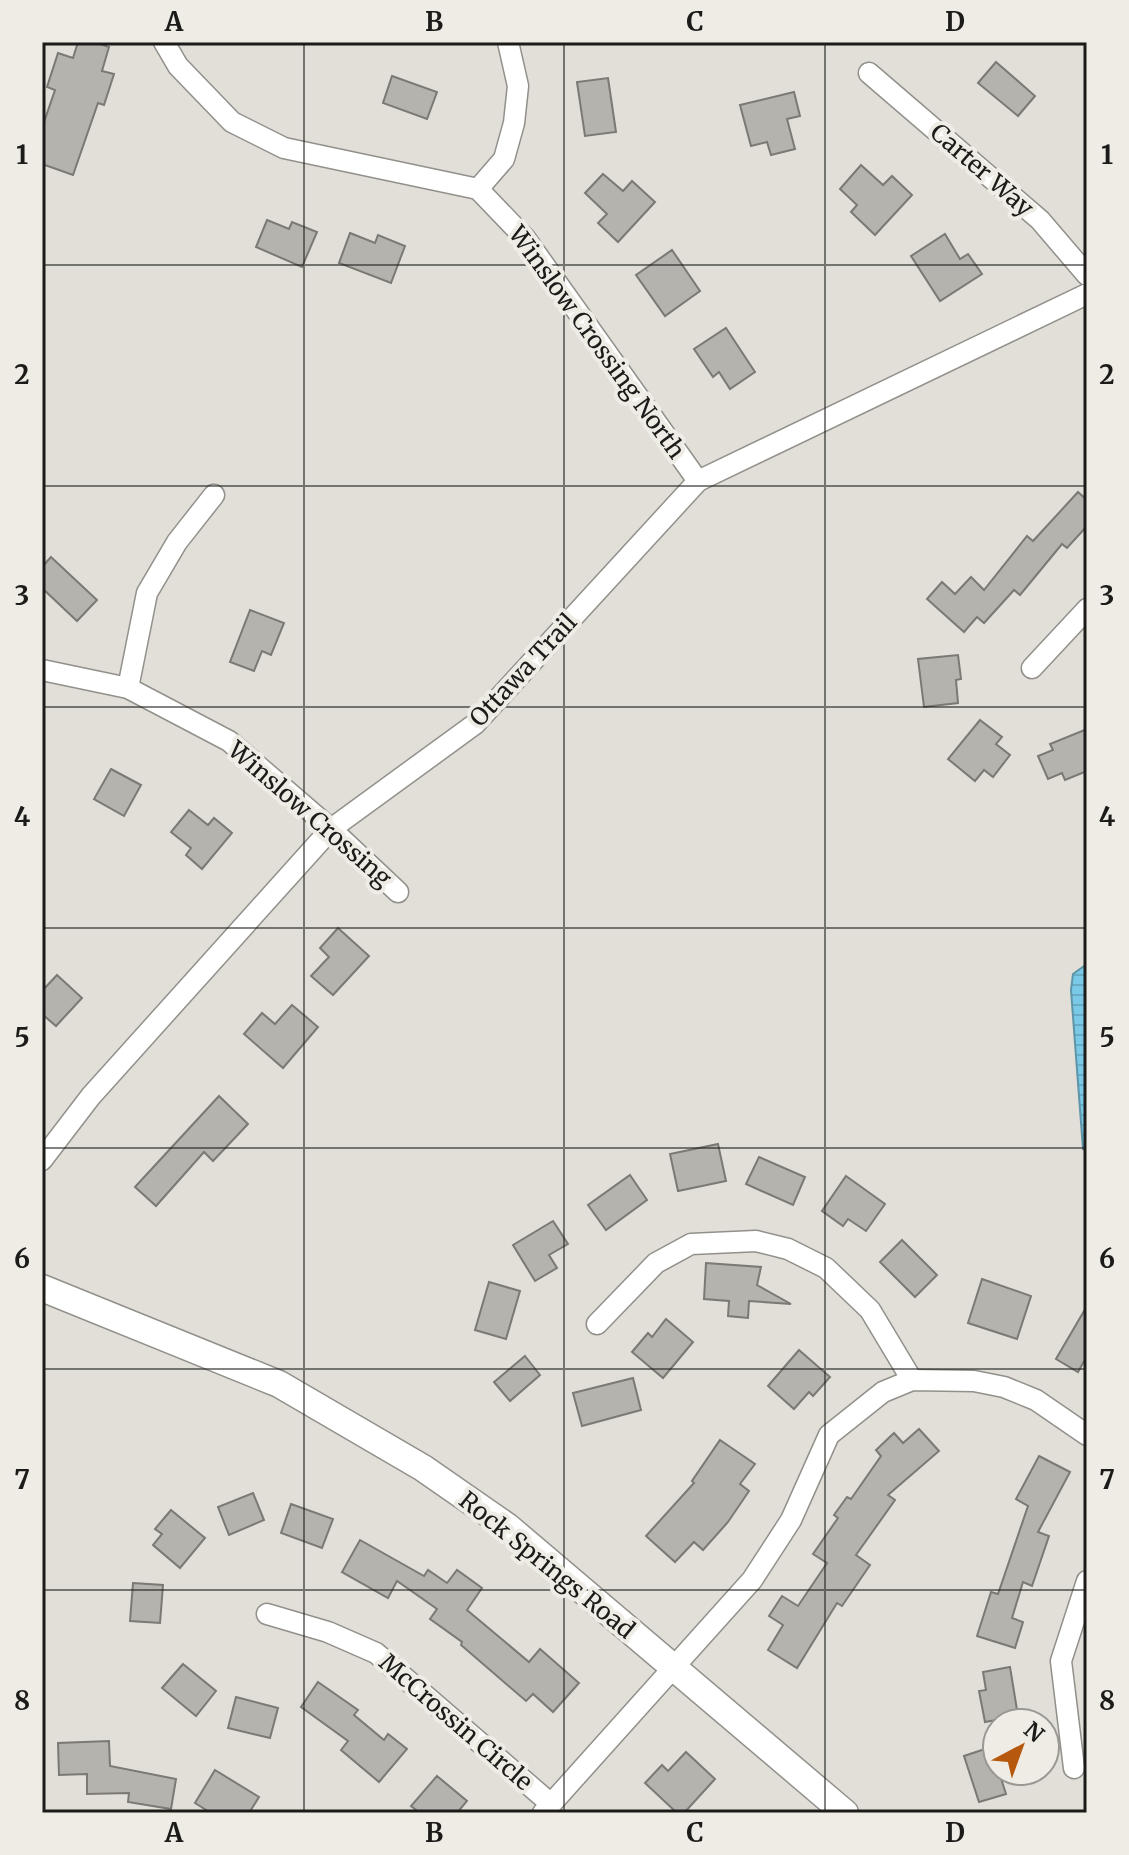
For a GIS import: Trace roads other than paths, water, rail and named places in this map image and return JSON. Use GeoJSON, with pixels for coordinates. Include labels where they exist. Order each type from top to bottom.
{"type":"FeatureCollection","features":[{"type":"Feature","properties":{"kind":"street"},"geometry":{"type":"LineString","coordinates":[[164,42],[178,66],[232,122],[284,148],[478,189],[504,159],[514,123],[518,86],[508,42]]}},
{"type":"Feature","properties":{"kind":"street","name":"Carter Way"},"geometry":{"type":"LineString","coordinates":[[869,73],[1040,220],[1087,275]]}},
{"type":"Feature","properties":{"kind":"street","name":"Winslow Crossing North"},"geometry":{"type":"LineString","coordinates":[[478,189],[525,238],[698,481]]}},
{"type":"Feature","properties":{"kind":"street","name":"Ottawa Trail"},"geometry":{"type":"LineString","coordinates":[[42,1160],[91,1096],[331,829],[475,724],[698,481],[1087,294]]}},
{"type":"Feature","properties":{"kind":"street"},"geometry":{"type":"LineString","coordinates":[[128,688],[147,593],[177,542],[214,495]]}},
{"type":"Feature","properties":{"kind":"street"},"geometry":{"type":"LineString","coordinates":[[1032,668],[1087,609]]}},
{"type":"Feature","properties":{"kind":"street","name":"Winslow Crossing"},"geometry":{"type":"LineString","coordinates":[[42,670],[128,688],[229,741],[398,892]]}},
{"type":"Feature","properties":{"kind":"street"},"geometry":{"type":"LineString","coordinates":[[597,1324],[656,1263],[691,1244],[756,1241],[788,1249],[826,1268],[870,1310],[912,1380]]}},
{"type":"Feature","properties":{"kind":"street","name":"Rock Springs Road"},"geometry":{"type":"LineString","coordinates":[[42,1288],[279,1384],[423,1468],[508,1527],[845,1813]]}},
{"type":"Feature","properties":{"kind":"street"},"geometry":{"type":"LineString","coordinates":[[547,1808],[752,1580],[791,1520],[829,1435],[883,1392],[912,1380],[974,1381],[1004,1387],[1036,1400],[1087,1435]]}},
{"type":"Feature","properties":{"kind":"street"},"geometry":{"type":"LineString","coordinates":[[1074,1768],[1061,1661],[1087,1581]]}},
{"type":"Feature","properties":{"kind":"street","name":"McCrossin Circle"},"geometry":{"type":"LineString","coordinates":[[267,1614],[328,1632],[376,1653],[547,1808]]}},
{"type":"Feature","properties":{"kind":"water"},"geometry":{"type":"Polygon","coordinates":[[[1087,964],[1087,1151],[1083,1149],[1071,990],[1073,974],[1087,964]]]}}]}
